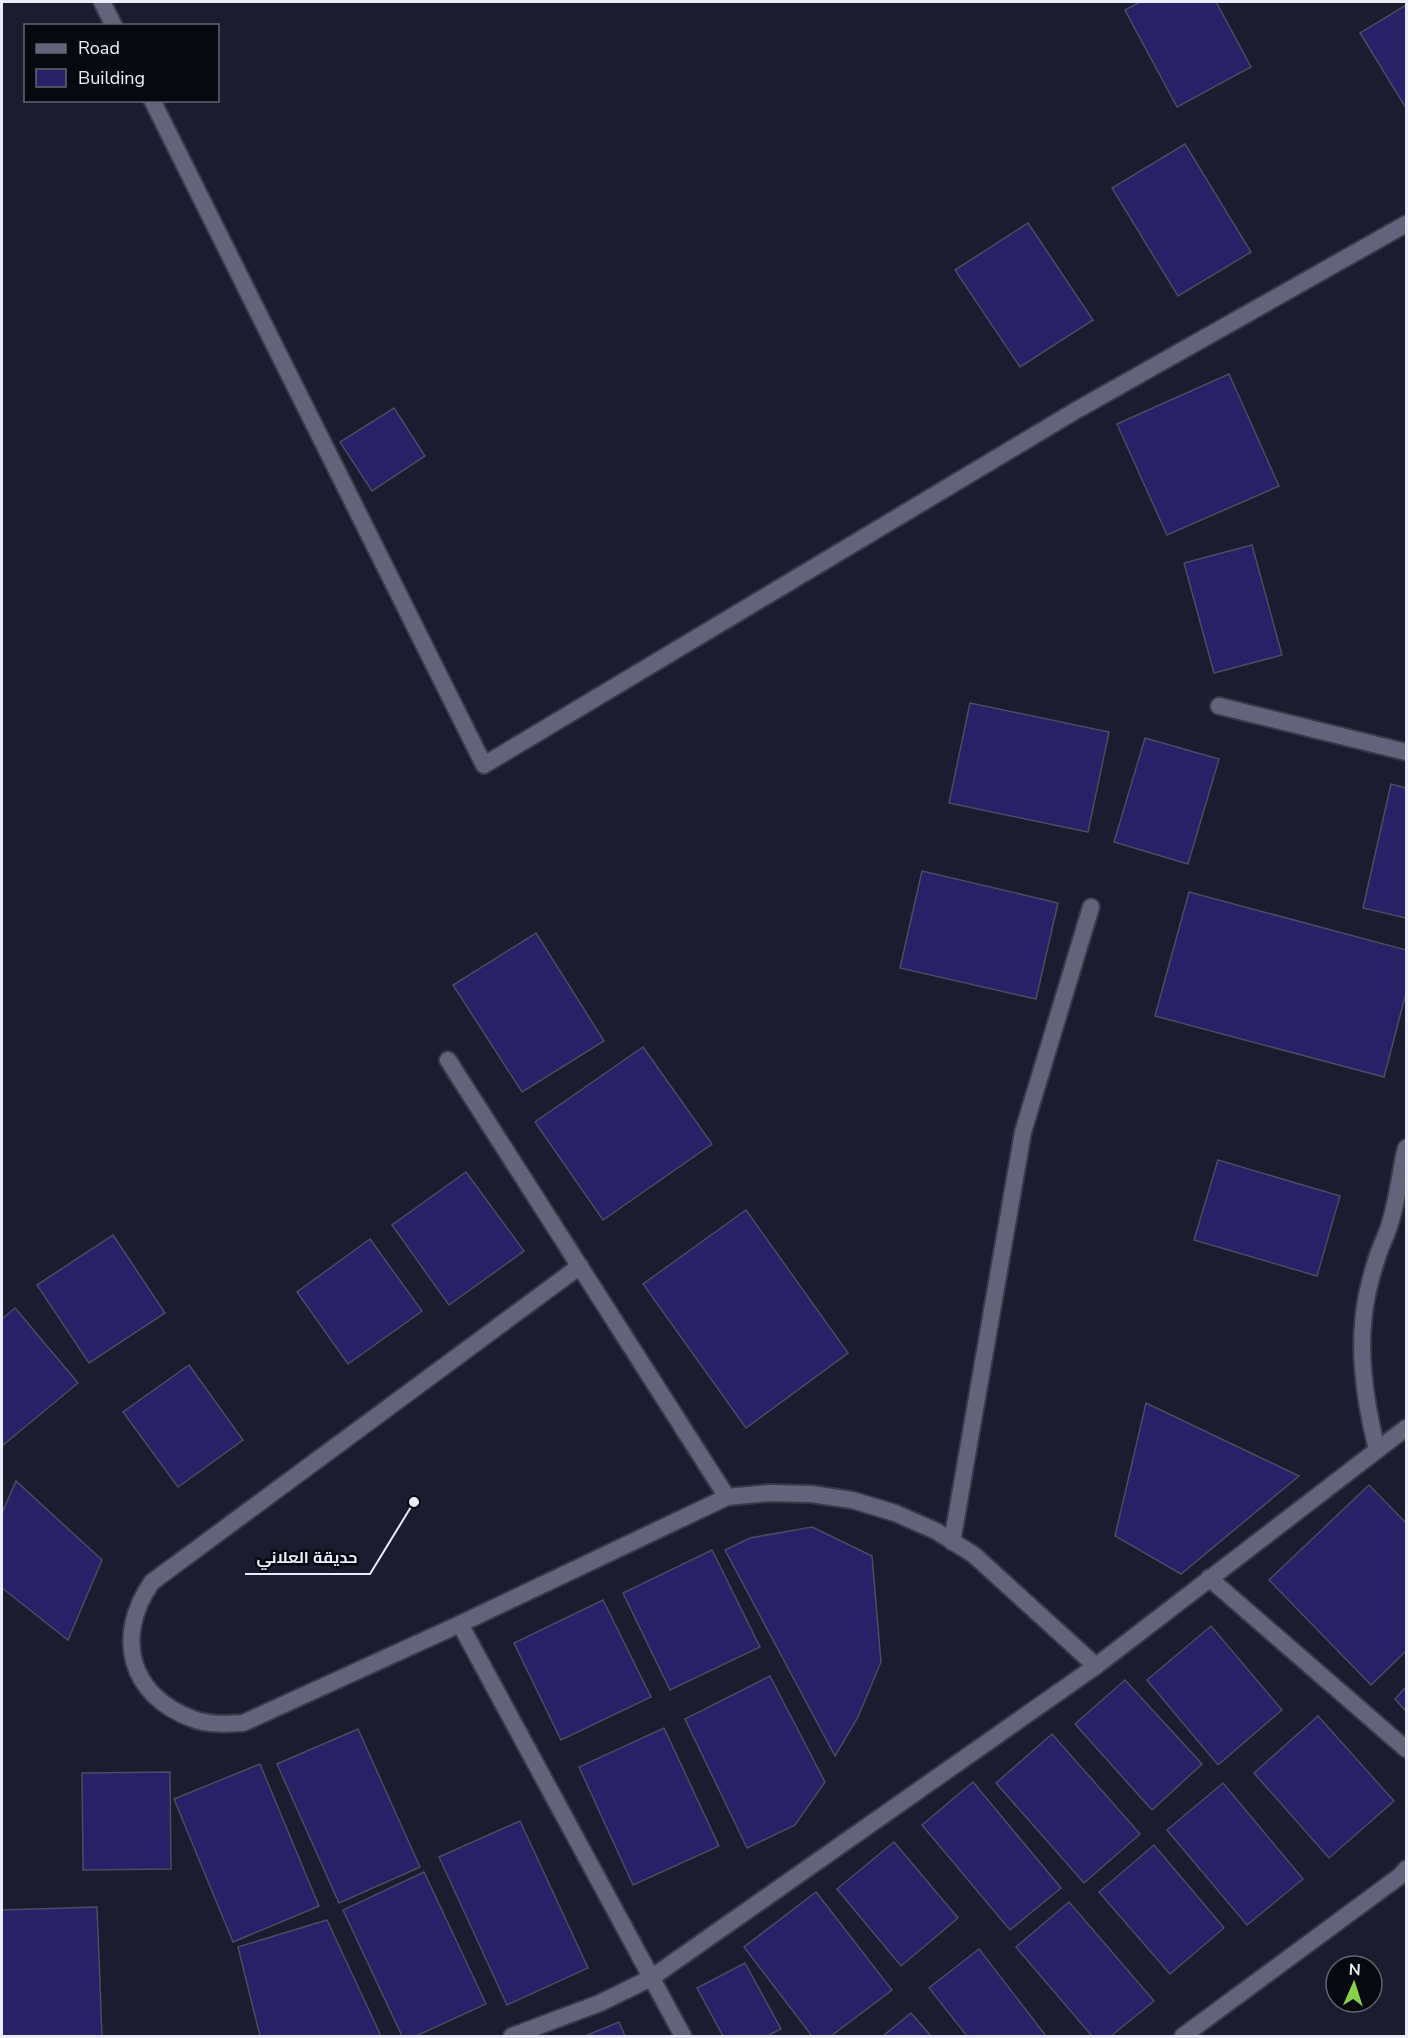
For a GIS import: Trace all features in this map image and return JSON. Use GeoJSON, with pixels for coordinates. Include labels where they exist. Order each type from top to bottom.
{"type":"FeatureCollection","features":[{"type":"Feature","properties":{"kind":"street"},"geometry":{"type":"LineString","coordinates":[[102,2],[113,24]]}},
{"type":"Feature","properties":{"kind":"street"},"geometry":{"type":"LineString","coordinates":[[153,102],[484,765],[1076,411],[1407,224]]}},
{"type":"Feature","properties":{"kind":"street"},"geometry":{"type":"LineString","coordinates":[[1220,706],[1407,752]]}},
{"type":"Feature","properties":{"kind":"street"},"geometry":{"type":"LineString","coordinates":[[952,1542],[1023,1132],[1091,907]]}},
{"type":"Feature","properties":{"kind":"street"},"geometry":{"type":"LineString","coordinates":[[448,1060],[727,1497]]}},
{"type":"Feature","properties":{"kind":"street"},"geometry":{"type":"LineString","coordinates":[[1377,1450],[1364,1388],[1363,1329],[1368,1292],[1391,1220],[1407,1148]]}},
{"type":"Feature","properties":{"kind":"street"},"geometry":{"type":"LineString","coordinates":[[580,1266],[152,1582],[141,1597],[134,1614],[131,1651],[136,1668],[145,1685],[157,1698],[171,1709],[194,1720],[218,1724],[243,1723],[460,1624],[727,1497],[769,1493],[811,1494],[852,1500],[895,1513],[936,1531],[974,1555],[1096,1666]]}},
{"type":"Feature","properties":{"kind":"street"},"geometry":{"type":"LineString","coordinates":[[512,2037],[600,2004],[651,1978],[1096,1666],[1407,1428]]}},
{"type":"Feature","properties":{"kind":"street"},"geometry":{"type":"LineString","coordinates":[[1209,1578],[1407,1749]]}},
{"type":"Feature","properties":{"kind":"street"},"geometry":{"type":"LineString","coordinates":[[460,1624],[683,2037]]}},
{"type":"Feature","properties":{"kind":"street"},"geometry":{"type":"LineString","coordinates":[[1183,2037],[1404,1873]]}},
{"type":"Feature","properties":{"kind":"building"},"geometry":{"type":"Polygon","coordinates":[[[1140,2],[1216,2],[1251,67],[1177,107],[1125,10],[1140,2]]]}},
{"type":"Feature","properties":{"kind":"building"},"geometry":{"type":"Polygon","coordinates":[[[1406,5],[1406,108],[1360,33],[1406,5]]]}},
{"type":"Feature","properties":{"kind":"building"},"geometry":{"type":"Polygon","coordinates":[[[1185,144],[1251,252],[1178,296],[1112,188],[1185,144]]]}},
{"type":"Feature","properties":{"kind":"building"},"geometry":{"type":"Polygon","coordinates":[[[1028,223],[1093,320],[1020,367],[955,270],[1028,223]]]}},
{"type":"Feature","properties":{"kind":"building"},"geometry":{"type":"Polygon","coordinates":[[[1229,374],[1279,486],[1167,535],[1117,424],[1229,374]]]}},
{"type":"Feature","properties":{"kind":"building"},"geometry":{"type":"Polygon","coordinates":[[[394,408],[425,456],[372,491],[340,442],[394,408]]]}},
{"type":"Feature","properties":{"kind":"building"},"geometry":{"type":"Polygon","coordinates":[[[1252,545],[1282,655],[1214,673],[1184,563],[1252,545]]]}},
{"type":"Feature","properties":{"kind":"building"},"geometry":{"type":"Polygon","coordinates":[[[970,703],[1109,732],[1088,832],[949,803],[970,703]]]}},
{"type":"Feature","properties":{"kind":"building"},"geometry":{"type":"Polygon","coordinates":[[[1145,738],[1219,759],[1188,864],[1114,842],[1145,738]]]}},
{"type":"Feature","properties":{"kind":"building"},"geometry":{"type":"Polygon","coordinates":[[[1391,784],[1406,788],[1406,918],[1363,908],[1391,784]]]}},
{"type":"Feature","properties":{"kind":"building"},"geometry":{"type":"Polygon","coordinates":[[[922,871],[1058,903],[1036,999],[900,968],[922,871]]]}},
{"type":"Feature","properties":{"kind":"building"},"geometry":{"type":"Polygon","coordinates":[[[1189,892],[1406,950],[1406,993],[1384,1077],[1155,1016],[1189,892]]]}},
{"type":"Feature","properties":{"kind":"building"},"geometry":{"type":"Polygon","coordinates":[[[536,933],[604,1041],[522,1092],[453,985],[536,933]]]}},
{"type":"Feature","properties":{"kind":"building"},"geometry":{"type":"Polygon","coordinates":[[[643,1047],[712,1144],[603,1220],[535,1122],[643,1047]]]}},
{"type":"Feature","properties":{"kind":"building"},"geometry":{"type":"Polygon","coordinates":[[[1218,1160],[1340,1196],[1317,1276],[1194,1240],[1218,1160]]]}},
{"type":"Feature","properties":{"kind":"building"},"geometry":{"type":"Polygon","coordinates":[[[466,1172],[524,1251],[449,1305],[392,1225],[466,1172]]]}},
{"type":"Feature","properties":{"kind":"building"},"geometry":{"type":"Polygon","coordinates":[[[746,1210],[848,1353],[746,1428],[643,1284],[746,1210]]]}},
{"type":"Feature","properties":{"kind":"building"},"geometry":{"type":"Polygon","coordinates":[[[113,1235],[165,1313],[89,1363],[37,1285],[113,1235]]]}},
{"type":"Feature","properties":{"kind":"building"},"geometry":{"type":"Polygon","coordinates":[[[370,1239],[422,1311],[348,1364],[297,1292],[370,1239]]]}},
{"type":"Feature","properties":{"kind":"building"},"geometry":{"type":"Polygon","coordinates":[[[15,1308],[78,1383],[2,1446],[2,1319],[15,1308]]]}},
{"type":"Feature","properties":{"kind":"building"},"geometry":{"type":"Polygon","coordinates":[[[189,1365],[243,1440],[178,1487],[123,1412],[189,1365]]]}},
{"type":"Feature","properties":{"kind":"building"},"geometry":{"type":"Polygon","coordinates":[[[1146,1403],[1299,1476],[1181,1574],[1115,1536],[1146,1403]]]}},
{"type":"Feature","properties":{"kind":"building"},"geometry":{"type":"Polygon","coordinates":[[[16,1481],[102,1560],[68,1640],[2,1588],[2,1513],[16,1481]]]}},
{"type":"Feature","properties":{"kind":"building"},"geometry":{"type":"Polygon","coordinates":[[[1369,1485],[1406,1523],[1406,1651],[1371,1685],[1269,1580],[1369,1485]]]}},
{"type":"Feature","properties":{"kind":"building"},"geometry":{"type":"Polygon","coordinates":[[[812,1527],[872,1556],[881,1662],[858,1717],[835,1756],[725,1550],[750,1538],[812,1527]]]}},
{"type":"Feature","properties":{"kind":"building"},"geometry":{"type":"Polygon","coordinates":[[[712,1550],[760,1647],[670,1690],[623,1593],[712,1550]]]}},
{"type":"Feature","properties":{"kind":"building"},"geometry":{"type":"Polygon","coordinates":[[[603,1600],[651,1697],[561,1740],[514,1643],[603,1600]]]}},
{"type":"Feature","properties":{"kind":"building"},"geometry":{"type":"Polygon","coordinates":[[[1211,1626],[1282,1710],[1218,1765],[1147,1680],[1211,1626]]]}},
{"type":"Feature","properties":{"kind":"building"},"geometry":{"type":"Polygon","coordinates":[[[770,1676],[825,1782],[795,1825],[747,1848],[685,1719],[770,1676]]]}},
{"type":"Feature","properties":{"kind":"building"},"geometry":{"type":"Polygon","coordinates":[[[1125,1680],[1202,1764],[1152,1810],[1075,1724],[1125,1680]]]}},
{"type":"Feature","properties":{"kind":"building"},"geometry":{"type":"Polygon","coordinates":[[[1406,1687],[1406,1711],[1395,1699],[1406,1687]]]}},
{"type":"Feature","properties":{"kind":"building"},"geometry":{"type":"Polygon","coordinates":[[[1318,1716],[1394,1801],[1329,1858],[1254,1773],[1318,1716]]]}},
{"type":"Feature","properties":{"kind":"building"},"geometry":{"type":"Polygon","coordinates":[[[664,1728],[719,1846],[633,1885],[579,1767],[664,1728]]]}},
{"type":"Feature","properties":{"kind":"building"},"geometry":{"type":"Polygon","coordinates":[[[358,1729],[420,1867],[339,1903],[277,1764],[358,1729]]]}},
{"type":"Feature","properties":{"kind":"building"},"geometry":{"type":"Polygon","coordinates":[[[1052,1734],[1140,1834],[1084,1883],[996,1783],[1052,1734]]]}},
{"type":"Feature","properties":{"kind":"building"},"geometry":{"type":"Polygon","coordinates":[[[260,1764],[319,1906],[233,1942],[174,1799],[260,1764]]]}},
{"type":"Feature","properties":{"kind":"building"},"geometry":{"type":"Polygon","coordinates":[[[170,1772],[171,1869],[83,1870],[82,1773],[170,1772]]]}},
{"type":"Feature","properties":{"kind":"building"},"geometry":{"type":"Polygon","coordinates":[[[973,1782],[1061,1888],[1010,1930],[922,1825],[973,1782]]]}},
{"type":"Feature","properties":{"kind":"building"},"geometry":{"type":"Polygon","coordinates":[[[1223,1783],[1303,1879],[1247,1925],[1167,1830],[1223,1783]]]}},
{"type":"Feature","properties":{"kind":"building"},"geometry":{"type":"Polygon","coordinates":[[[520,1821],[588,1968],[507,2005],[439,1857],[520,1821]]]}},
{"type":"Feature","properties":{"kind":"building"},"geometry":{"type":"Polygon","coordinates":[[[894,1842],[958,1918],[901,1966],[837,1889],[894,1842]]]}},
{"type":"Feature","properties":{"kind":"building"},"geometry":{"type":"Polygon","coordinates":[[[1154,1845],[1224,1928],[1170,1974],[1099,1892],[1154,1845]]]}},
{"type":"Feature","properties":{"kind":"building"},"geometry":{"type":"Polygon","coordinates":[[[424,1872],[486,2004],[416,2036],[402,2036],[343,1910],[424,1872]]]}},
{"type":"Feature","properties":{"kind":"building"},"geometry":{"type":"Polygon","coordinates":[[[816,1892],[892,1990],[831,2036],[812,2036],[744,1947],[816,1892]]]}},
{"type":"Feature","properties":{"kind":"building"},"geometry":{"type":"Polygon","coordinates":[[[1069,1902],[1154,2001],[1111,2036],[1092,2036],[1016,1947],[1069,1902]]]}},
{"type":"Feature","properties":{"kind":"building"},"geometry":{"type":"Polygon","coordinates":[[[97,1907],[102,2036],[2,2036],[2,1910],[97,1907]]]}},
{"type":"Feature","properties":{"kind":"building"},"geometry":{"type":"Polygon","coordinates":[[[327,1920],[381,2036],[260,2036],[238,1947],[327,1920]]]}},
{"type":"Feature","properties":{"kind":"building"},"geometry":{"type":"Polygon","coordinates":[[[979,1949],[1046,2036],[967,2036],[929,1988],[979,1949]]]}},
{"type":"Feature","properties":{"kind":"building"},"geometry":{"type":"Polygon","coordinates":[[[745,1963],[781,2029],[767,2036],[723,2036],[697,1988],[745,1963]]]}},
{"type":"Feature","properties":{"kind":"building"},"geometry":{"type":"Polygon","coordinates":[[[911,2013],[931,2036],[883,2036],[911,2013]]]}},
{"type":"Feature","properties":{"kind":"building"},"geometry":{"type":"Polygon","coordinates":[[[619,2022],[625,2036],[585,2036],[619,2022]]]}},
{"type":"Feature","properties":{"kind":"place","name":"حديقة العلاني"},"geometry":{"type":"Point","coordinates":[414,1502]}}]}
